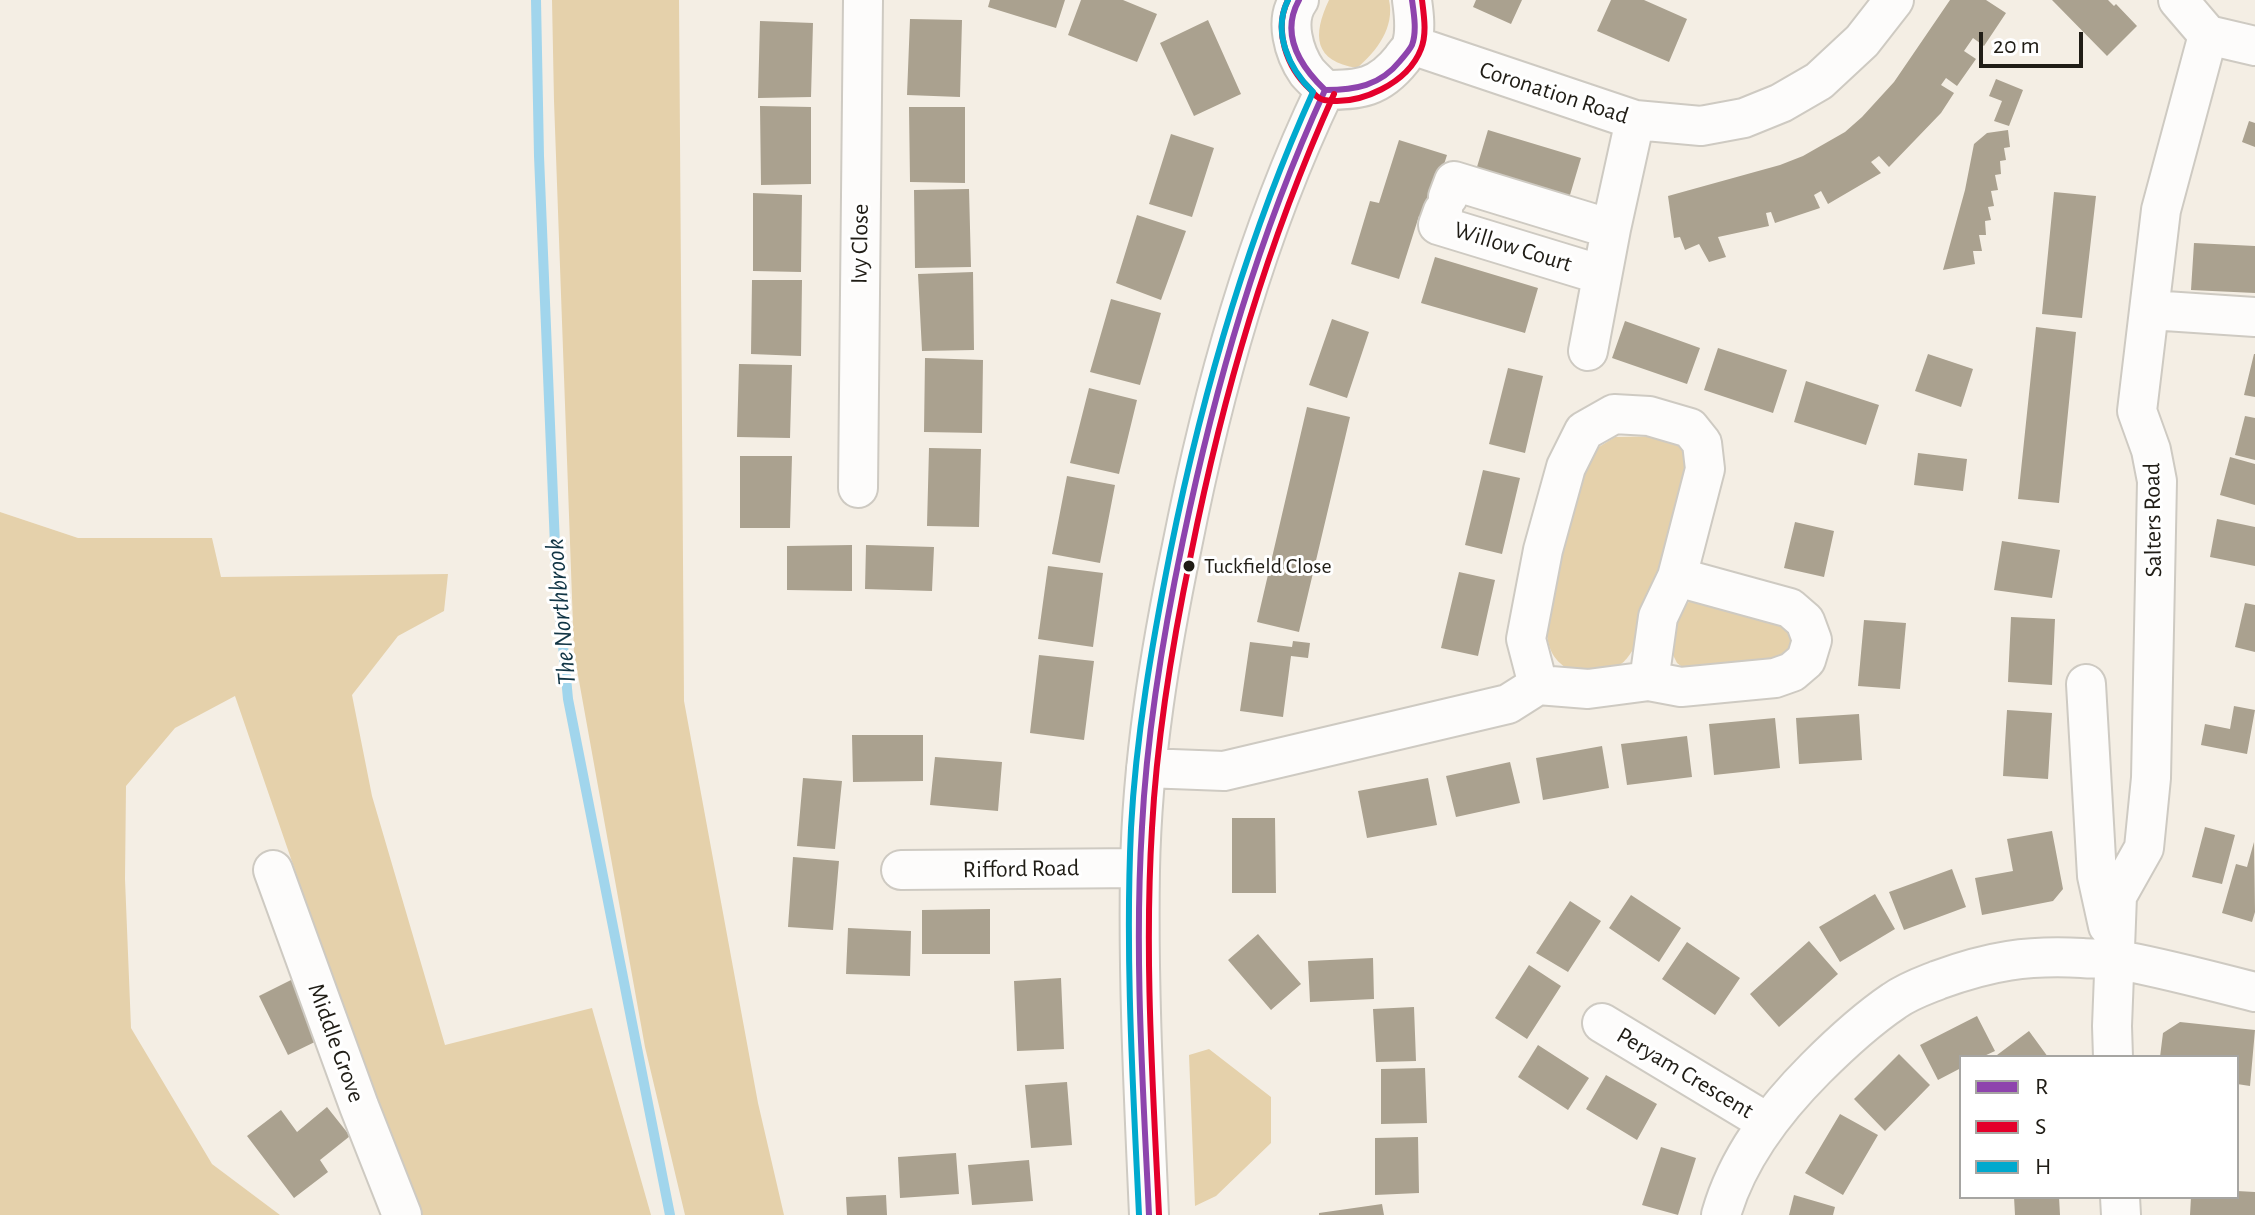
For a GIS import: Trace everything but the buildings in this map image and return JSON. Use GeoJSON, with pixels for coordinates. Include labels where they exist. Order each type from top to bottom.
{"type":"FeatureCollection","features":[{"type":"Feature","properties":{"kind":"street","name":"Ivy Close"},"geometry":{"type":"LineString","coordinates":[[858,488],[863,0]]}},
{"type":"Feature","properties":{"kind":"street"},"geometry":{"type":"LineString","coordinates":[[1291,2],[1295,47],[1307,72],[1325,90],[1355,90],[1376,84],[1395,67],[1412,45],[1412,0]]}},
{"type":"Feature","properties":{"kind":"street","name":"Coronation Road"},"geometry":{"type":"LineString","coordinates":[[1412,45],[1635,120],[1701,126],[1744,118],[1781,103],[1819,81],[1862,41],[1894,0]]}},
{"type":"Feature","properties":{"kind":"street"},"geometry":{"type":"LineString","coordinates":[[2178,0],[2208,35],[2255,46]]}},
{"type":"Feature","properties":{"kind":"street","name":"Salters Road"},"geometry":{"type":"LineString","coordinates":[[2113,1055],[2117,896],[2144,848],[2151,778],[2157,481],[2151,450],[2137,411],[2161,210],[2208,35]]}},
{"type":"Feature","properties":{"kind":"street"},"geometry":{"type":"LineString","coordinates":[[1149,1215],[1140,1009],[1140,868],[1146,768],[1166,626],[1197,469],[1230,342],[1301,139],[1325,90]]}},
{"type":"Feature","properties":{"kind":"street","name":"Willow Court"},"geometry":{"type":"LineString","coordinates":[[1588,351],[1635,120]]}},
{"type":"Feature","properties":{"kind":"street","name":"Willow Court"},"geometry":{"type":"LineString","coordinates":[[1602,275],[1438,225],[1449,196],[1611,229]]}},
{"type":"Feature","properties":{"kind":"street"},"geometry":{"type":"LineString","coordinates":[[2150,310],[2255,317]]}},
{"type":"Feature","properties":{"kind":"street"},"geometry":{"type":"LineString","coordinates":[[1538,685],[1526,639],[1543,550],[1566,467],[1584,431],[1614,414],[1649,416],[1690,428],[1702,443],[1705,469],[1677,577],[1658,617],[1649,681]]}},
{"type":"Feature","properties":{"kind":"street"},"geometry":{"type":"LineString","coordinates":[[1146,768],[1224,771],[1508,704],[1538,685],[1588,689],[1649,681],[1681,687],[1775,678],[1792,672],[1806,660],[1812,640],[1805,621],[1790,608],[1677,577]]}},
{"type":"Feature","properties":{"kind":"street","name":"Salters Road"},"geometry":{"type":"LineString","coordinates":[[2086,684],[2097,876],[2116,960]]}},
{"type":"Feature","properties":{"kind":"street","name":"Rifford Road"},"geometry":{"type":"LineString","coordinates":[[901,870],[1140,868]]}},
{"type":"Feature","properties":{"kind":"street","name":"Middle Grove"},"geometry":{"type":"LineString","coordinates":[[273,870],[402,1215]]}},
{"type":"Feature","properties":{"kind":"street","name":"Peryam Crescent"},"geometry":{"type":"LineString","coordinates":[[1721,1215],[1748,1150],[1801,1083],[1845,1039],[1896,999],[1918,988],[1990,963],[2026,957],[2116,960],[2255,992]]}},
{"type":"Feature","properties":{"kind":"street","name":"Peryam Crescent"},"geometry":{"type":"LineString","coordinates":[[1602,1023],[1768,1123]]}},
{"type":"Feature","properties":{"kind":"shaded area"},"geometry":{"type":"Polygon","coordinates":[[[552,0],[679,0],[684,701],[758,1103],[784,1215],[685,1215],[645,1047],[574,653],[552,0]]]}},
{"type":"Feature","properties":{"kind":"shaded area"},"geometry":{"type":"Polygon","coordinates":[[[1329,0],[1389,0],[1389,20],[1383,38],[1357,68],[1332,59],[1320,45],[1320,25],[1329,0]]]}},
{"type":"Feature","properties":{"kind":"shaded area"},"geometry":{"type":"Polygon","coordinates":[[[1666,436],[1687,447],[1691,463],[1641,635],[1628,657],[1616,667],[1576,675],[1554,656],[1546,629],[1569,516],[1585,469],[1594,450],[1615,437],[1666,436]]]}},
{"type":"Feature","properties":{"kind":"shaded area"},"geometry":{"type":"Polygon","coordinates":[[[0,512],[78,538],[212,538],[221,577],[448,574],[444,611],[398,636],[352,695],[372,796],[445,1045],[592,1008],[651,1215],[422,1215],[362,1065],[235,696],[175,728],[126,786],[125,879],[131,1028],[212,1164],[280,1215],[0,1215],[0,512]]]}},
{"type":"Feature","properties":{"kind":"shaded area"},"geometry":{"type":"Polygon","coordinates":[[[1694,597],[1768,610],[1791,629],[1790,651],[1778,665],[1694,676],[1677,663],[1669,647],[1678,612],[1694,597]]]}},
{"type":"Feature","properties":{"kind":"shaded area"},"geometry":{"type":"Polygon","coordinates":[[[1209,1049],[1271,1097],[1271,1143],[1216,1196],[1195,1206],[1189,1055],[1209,1049]]]}},
{"type":"Feature","properties":{"kind":"waterway","name":"The Northbrook"},"geometry":{"type":"LineString","coordinates":[[536,0],[539,156],[556,570],[568,699],[670,1215]]}},
{"type":"Feature","properties":{"kind":"transit line","name":"S"},"geometry":{"type":"LineString","coordinates":[[1288,0],[1282,36],[1289,60],[1316,96],[1338,101],[1381,90],[1415,61],[1424,37],[1422,0]]}},
{"type":"Feature","properties":{"kind":"transit line","name":"H"},"geometry":{"type":"LineString","coordinates":[[1139,1215],[1129,925],[1133,794],[1141,725],[1170,553],[1212,376],[1228,318],[1267,204],[1313,92],[1290,61],[1286,49],[1282,25],[1288,0]]}},
{"type":"Feature","properties":{"kind":"transit line","name":"R"},"geometry":{"type":"LineString","coordinates":[[1299,0],[1294,13],[1292,37],[1301,60],[1325,90],[1366,85],[1392,69],[1414,40],[1412,0]]}},
{"type":"Feature","properties":{"kind":"transit line","name":"R"},"geometry":{"type":"LineString","coordinates":[[1149,1215],[1139,924],[1144,791],[1157,683],[1183,540],[1225,367],[1259,255],[1325,90]]}},
{"type":"Feature","properties":{"kind":"transit line","name":"S"},"geometry":{"type":"LineString","coordinates":[[1159,1215],[1149,925],[1154,794],[1166,691],[1204,494],[1249,320],[1288,206],[1334,94]]}},
{"type":"Feature","properties":{"kind":"place","name":"Tuckfield Close"},"geometry":{"type":"Point","coordinates":[1189,566]}}]}
